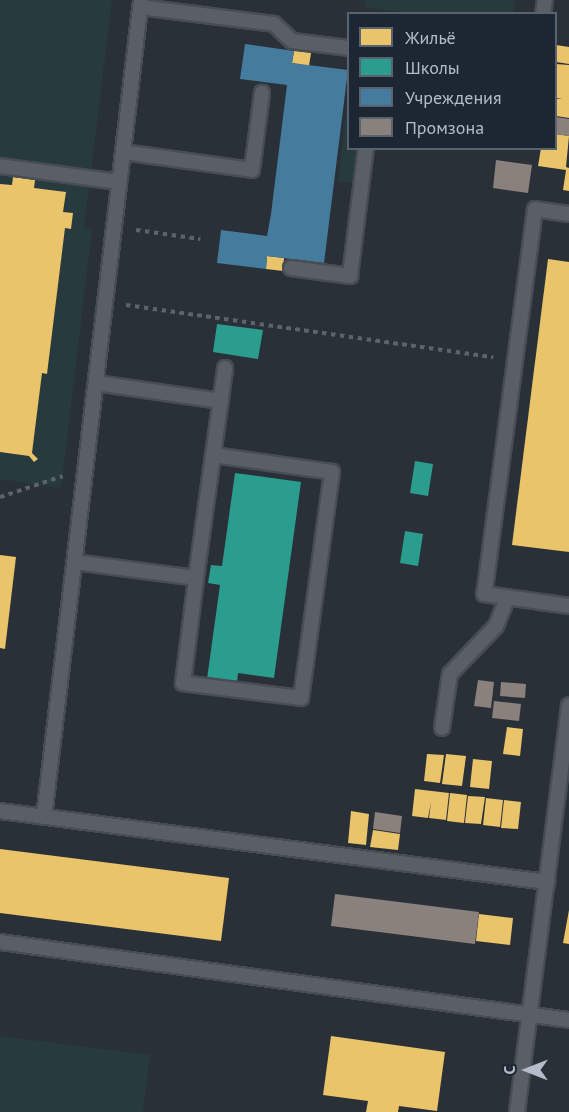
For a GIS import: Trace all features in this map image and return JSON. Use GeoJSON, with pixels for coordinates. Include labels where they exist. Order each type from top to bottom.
{"type":"FeatureCollection","features":[{"type":"Feature","properties":{"kind":"lane"},"geometry":{"type":"LineString","coordinates":[[45,817],[140,3],[274,24],[292,41],[347,48]]}},
{"type":"Feature","properties":{"kind":"lane"},"geometry":{"type":"LineString","coordinates":[[123,153],[252,170],[262,93]]}},
{"type":"Feature","properties":{"kind":"lane"},"geometry":{"type":"LineString","coordinates":[[291,268],[350,276],[366,150]]}},
{"type":"Feature","properties":{"kind":"lane"},"geometry":{"type":"LineString","coordinates":[[0,166],[119,182]]}},
{"type":"Feature","properties":{"kind":"lane"},"geometry":{"type":"LineString","coordinates":[[569,214],[535,209],[484,594],[569,606]]}},
{"type":"Feature","properties":{"kind":"lane"},"geometry":{"type":"LineString","coordinates":[[213,455],[332,472],[302,698],[183,682],[196,579],[213,455],[221,401],[225,368]]}},
{"type":"Feature","properties":{"kind":"lane"},"geometry":{"type":"LineString","coordinates":[[96,383],[221,401]]}},
{"type":"Feature","properties":{"kind":"lane"},"geometry":{"type":"LineString","coordinates":[[75,562],[196,579]]}},
{"type":"Feature","properties":{"kind":"lane"},"geometry":{"type":"LineString","coordinates":[[442,728],[450,674],[496,626],[508,597]]}},
{"type":"Feature","properties":{"kind":"lane"},"geometry":{"type":"LineString","coordinates":[[517,1112],[569,705]]}},
{"type":"Feature","properties":{"kind":"lane"},"geometry":{"type":"LineString","coordinates":[[0,811],[547,882]]}},
{"type":"Feature","properties":{"kind":"lane"},"geometry":{"type":"LineString","coordinates":[[0,942],[569,1020]]}},
{"type":"Feature","properties":{"kind":"path"},"geometry":{"type":"LineString","coordinates":[[114,228],[200,239]]}},
{"type":"Feature","properties":{"kind":"path"},"geometry":{"type":"LineString","coordinates":[[106,302],[514,360]]}},
{"type":"Feature","properties":{"kind":"path"},"geometry":{"type":"LineString","coordinates":[[0,497],[63,476],[84,479]]}},
{"type":"Feature","properties":{"kind":"green space"},"geometry":{"type":"Polygon","coordinates":[[[0,0],[112,0],[84,228],[92,230],[61,488],[0,479],[0,0]]]}},
{"type":"Feature","properties":{"kind":"green space"},"geometry":{"type":"Polygon","coordinates":[[[365,0],[515,0],[513,12],[400,12],[364,7],[365,0]]]}},
{"type":"Feature","properties":{"kind":"green space"},"geometry":{"type":"Polygon","coordinates":[[[347,105],[347,150],[359,150],[355,183],[338,181],[347,105]]]}},
{"type":"Feature","properties":{"kind":"green space"},"geometry":{"type":"Polygon","coordinates":[[[0,1036],[150,1055],[143,1112],[0,1112],[0,1036]]]}},
{"type":"Feature","properties":{"kind":"building: Жильё"},"geometry":{"type":"Polygon","coordinates":[[[557,45],[569,47],[569,64],[557,62],[557,45]]]}},
{"type":"Feature","properties":{"kind":"building: Жильё"},"geometry":{"type":"Polygon","coordinates":[[[294,51],[311,53],[309,66],[292,63],[294,51]]]}},
{"type":"Feature","properties":{"kind":"building: Жильё"},"geometry":{"type":"Polygon","coordinates":[[[557,64],[569,65],[569,118],[557,116],[557,99],[562,99],[557,98],[557,64]]]}},
{"type":"Feature","properties":{"kind":"building: Жильё"},"geometry":{"type":"Polygon","coordinates":[[[557,134],[569,136],[566,167],[569,168],[569,191],[563,190],[566,170],[538,166],[541,150],[557,150],[557,134]]]}},
{"type":"Feature","properties":{"kind":"building: Жильё"},"geometry":{"type":"Polygon","coordinates":[[[13,177],[35,180],[34,188],[66,192],[63,212],[73,213],[71,229],[65,228],[47,374],[42,373],[32,453],[38,459],[34,462],[29,456],[0,452],[0,184],[12,185],[13,177]]]}},
{"type":"Feature","properties":{"kind":"building: Жильё"},"geometry":{"type":"Polygon","coordinates":[[[267,256],[284,258],[283,271],[266,269],[267,256]]]}},
{"type":"Feature","properties":{"kind":"building: Жильё"},"geometry":{"type":"Polygon","coordinates":[[[548,259],[569,262],[569,552],[512,545],[548,259]]]}},
{"type":"Feature","properties":{"kind":"building: Жильё"},"geometry":{"type":"Polygon","coordinates":[[[0,555],[16,557],[5,649],[0,648],[0,555]]]}},
{"type":"Feature","properties":{"kind":"building: Жильё"},"geometry":{"type":"Polygon","coordinates":[[[507,727],[523,729],[520,756],[503,754],[507,727]]]}},
{"type":"Feature","properties":{"kind":"building: Жильё"},"geometry":{"type":"Polygon","coordinates":[[[427,754],[444,755],[440,783],[424,781],[427,754]]]}},
{"type":"Feature","properties":{"kind":"building: Жильё"},"geometry":{"type":"Polygon","coordinates":[[[446,754],[466,756],[462,786],[442,784],[446,754]]]}},
{"type":"Feature","properties":{"kind":"building: Жильё"},"geometry":{"type":"Polygon","coordinates":[[[473,759],[492,761],[489,789],[470,787],[473,759]]]}},
{"type":"Feature","properties":{"kind":"building: Жильё"},"geometry":{"type":"Polygon","coordinates":[[[415,789],[449,793],[446,820],[429,818],[431,802],[428,818],[412,816],[415,789]]]}},
{"type":"Feature","properties":{"kind":"building: Жильё"},"geometry":{"type":"Polygon","coordinates":[[[450,793],[467,795],[464,823],[447,821],[450,793]]]}},
{"type":"Feature","properties":{"kind":"building: Жильё"},"geometry":{"type":"Polygon","coordinates":[[[468,796],[485,797],[481,824],[465,823],[468,796]]]}},
{"type":"Feature","properties":{"kind":"building: Жильё"},"geometry":{"type":"Polygon","coordinates":[[[486,798],[503,800],[500,827],[483,825],[486,798]]]}},
{"type":"Feature","properties":{"kind":"building: Жильё"},"geometry":{"type":"Polygon","coordinates":[[[504,800],[521,802],[518,829],[501,828],[504,800]]]}},
{"type":"Feature","properties":{"kind":"building: Жильё"},"geometry":{"type":"Polygon","coordinates":[[[351,811],[369,814],[366,845],[348,843],[351,811]]]}},
{"type":"Feature","properties":{"kind":"building: Жильё"},"geometry":{"type":"Polygon","coordinates":[[[373,830],[400,834],[398,850],[370,847],[373,830]]]}},
{"type":"Feature","properties":{"kind":"building: Жильё"},"geometry":{"type":"Polygon","coordinates":[[[0,849],[229,878],[221,941],[0,913],[0,849]]]}},
{"type":"Feature","properties":{"kind":"building: Жильё"},"geometry":{"type":"Polygon","coordinates":[[[569,910],[569,944],[563,943],[569,910]]]}},
{"type":"Feature","properties":{"kind":"building: Жильё"},"geometry":{"type":"Polygon","coordinates":[[[479,914],[513,918],[510,945],[476,941],[479,914]]]}},
{"type":"Feature","properties":{"kind":"building: Жильё"},"geometry":{"type":"Polygon","coordinates":[[[331,1036],[445,1052],[437,1111],[399,1106],[398,1112],[366,1112],[368,1101],[323,1095],[331,1036]]]}},
{"type":"Feature","properties":{"kind":"building: Школы"},"geometry":{"type":"Polygon","coordinates":[[[217,324],[263,330],[258,359],[213,352],[217,324]]]}},
{"type":"Feature","properties":{"kind":"building: Школы"},"geometry":{"type":"Polygon","coordinates":[[[415,461],[433,464],[428,496],[410,493],[415,461]]]}},
{"type":"Feature","properties":{"kind":"building: Школы"},"geometry":{"type":"Polygon","coordinates":[[[235,473],[301,482],[274,678],[238,673],[237,683],[207,679],[220,585],[208,583],[211,565],[222,566],[235,473]]]}},
{"type":"Feature","properties":{"kind":"building: Школы"},"geometry":{"type":"Polygon","coordinates":[[[405,531],[423,534],[418,566],[400,563],[405,531]]]}},
{"type":"Feature","properties":{"kind":"building: Учреждения"},"geometry":{"type":"Polygon","coordinates":[[[245,44],[294,51],[292,63],[347,70],[324,263],[267,256],[266,269],[217,263],[221,230],[267,236],[271,214],[287,85],[240,79],[245,44]]]}},
{"type":"Feature","properties":{"kind":"building: Промзона"},"geometry":{"type":"Polygon","coordinates":[[[557,117],[569,119],[569,136],[557,134],[557,117]]]}},
{"type":"Feature","properties":{"kind":"building: Промзона"},"geometry":{"type":"Polygon","coordinates":[[[496,160],[532,165],[528,193],[493,188],[496,160]]]}},
{"type":"Feature","properties":{"kind":"building: Промзона"},"geometry":{"type":"Polygon","coordinates":[[[478,680],[494,682],[491,708],[474,706],[478,680]]]}},
{"type":"Feature","properties":{"kind":"building: Промзона"},"geometry":{"type":"Polygon","coordinates":[[[501,682],[526,684],[525,698],[500,696],[501,682]]]}},
{"type":"Feature","properties":{"kind":"building: Промзона"},"geometry":{"type":"Polygon","coordinates":[[[494,701],[521,704],[519,721],[492,718],[494,701]]]}},
{"type":"Feature","properties":{"kind":"building: Промзона"},"geometry":{"type":"Polygon","coordinates":[[[375,812],[402,816],[400,833],[373,829],[375,812]]]}},
{"type":"Feature","properties":{"kind":"building: Промзона"},"geometry":{"type":"Polygon","coordinates":[[[335,894],[479,912],[475,944],[331,926],[335,894]]]}}]}
